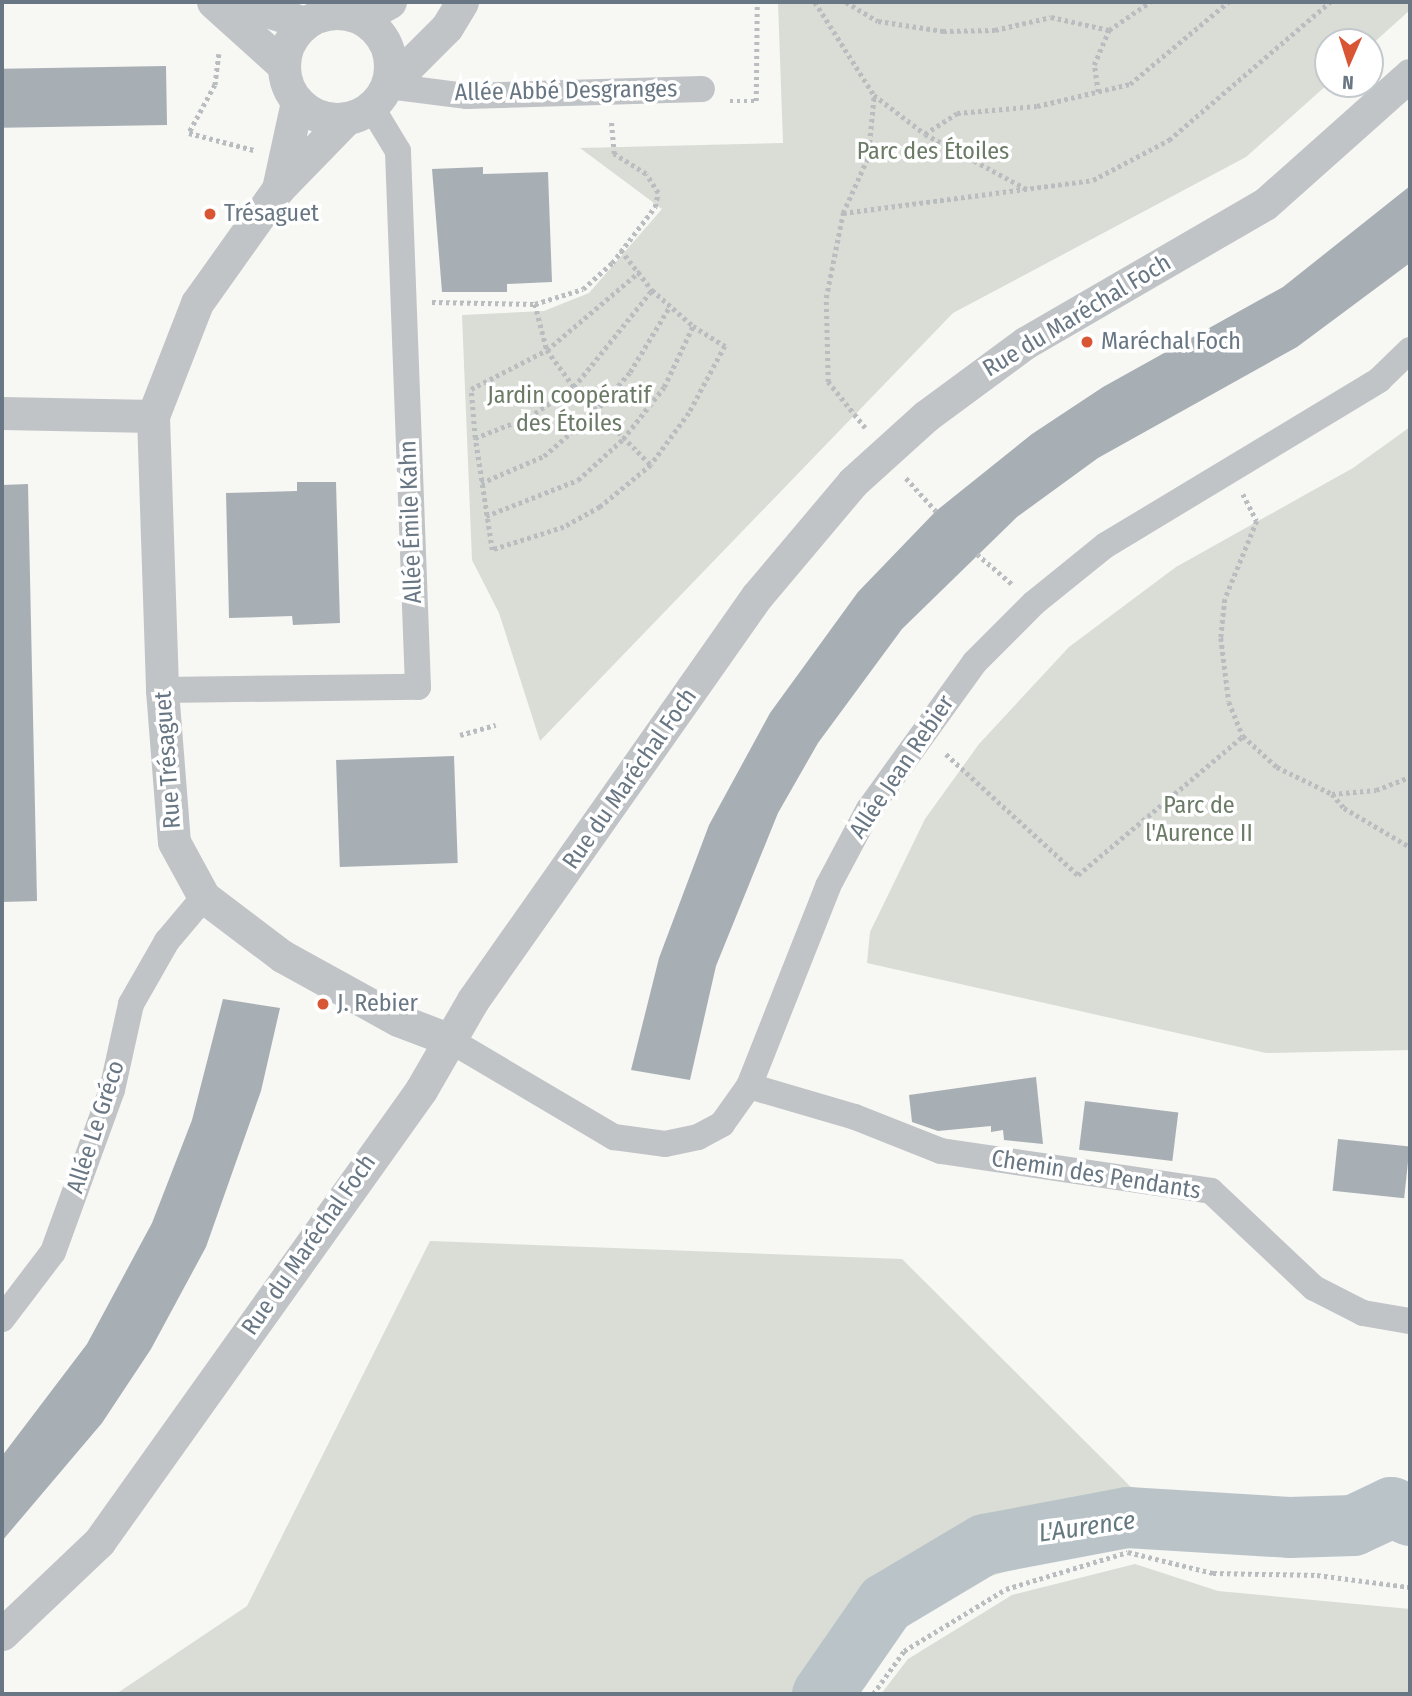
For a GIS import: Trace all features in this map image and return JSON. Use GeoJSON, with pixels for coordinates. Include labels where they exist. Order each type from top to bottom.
{"type":"FeatureCollection","features":[{"type":"Feature","properties":{"kind":"street"},"geometry":{"type":"LineString","coordinates":[[213,2],[283,65],[297,102],[282,174]]}},
{"type":"Feature","properties":{"kind":"street"},"geometry":{"type":"LineString","coordinates":[[239,2],[304,23]]}},
{"type":"Feature","properties":{"kind":"street"},"geometry":{"type":"LineString","coordinates":[[361,18],[390,2]]}},
{"type":"Feature","properties":{"kind":"street"},"geometry":{"type":"LineString","coordinates":[[2,413],[153,416],[197,303],[282,174],[369,104],[447,27],[462,2]]}},
{"type":"Feature","properties":{"kind":"street"},"geometry":{"type":"LineString","coordinates":[[283,65],[289,42],[304,23],[335,12],[361,18],[381,35],[391,59],[369,104],[319,117],[297,102]]}},
{"type":"Feature","properties":{"kind":"street","name":"Rue du Maréchal Foch"},"geometry":{"type":"LineString","coordinates":[[2,1634],[99,1542],[421,1090],[447,1039],[757,596],[853,482],[885,453],[1025,342],[1265,204],[1410,75]]}},
{"type":"Feature","properties":{"kind":"street","name":"Allée Abbé Desgranges"},"geometry":{"type":"LineString","coordinates":[[369,104],[609,89],[711,95]]}},
{"type":"Feature","properties":{"kind":"street","name":"Allée Émile Kahn"},"geometry":{"type":"LineString","coordinates":[[162,690],[418,687],[398,151],[369,104]]}},
{"type":"Feature","properties":{"kind":"street","name":"Allée Jean Rebier"},"geometry":{"type":"LineString","coordinates":[[447,1039],[567,1112],[640,1143],[698,1137],[722,1124],[749,1086],[828,886],[869,809],[975,662],[1034,603],[1106,545],[1231,472],[1379,380],[1410,350]]}},
{"type":"Feature","properties":{"kind":"street","name":"Rue Trésaguet"},"geometry":{"type":"LineString","coordinates":[[153,416],[162,690],[174,842],[204,897],[282,956],[398,1020],[447,1039]]}},
{"type":"Feature","properties":{"kind":"street","name":"Allée Le Gréco"},"geometry":{"type":"LineString","coordinates":[[2,1319],[53,1252],[112,1090],[131,1004],[167,941],[204,897]]}},
{"type":"Feature","properties":{"kind":"street","name":"Chemin des Pendants"},"geometry":{"type":"LineString","coordinates":[[749,1086],[855,1117],[942,1152],[1211,1191],[1314,1288],[1363,1313],[1410,1321]]}},
{"type":"Feature","properties":{"kind":"path"},"geometry":{"type":"LineString","coordinates":[[711,95],[755,101],[757,2]]}},
{"type":"Feature","properties":{"kind":"path"},"geometry":{"type":"LineString","coordinates":[[815,2],[874,95],[925,134],[1029,190]]}},
{"type":"Feature","properties":{"kind":"path"},"geometry":{"type":"LineString","coordinates":[[846,2],[878,21],[943,31],[995,30],[1051,17],[1109,30]]}},
{"type":"Feature","properties":{"kind":"path"},"geometry":{"type":"LineString","coordinates":[[1098,92],[1094,65],[1109,30],[1150,2]]}},
{"type":"Feature","properties":{"kind":"path"},"geometry":{"type":"LineString","coordinates":[[925,134],[957,113],[1037,106],[1130,84],[1228,2]]}},
{"type":"Feature","properties":{"kind":"path"},"geometry":{"type":"LineString","coordinates":[[843,213],[1093,180],[1168,140],[1330,2]]}},
{"type":"Feature","properties":{"kind":"path"},"geometry":{"type":"LineString","coordinates":[[221,43],[215,85],[189,133],[282,174]]}},
{"type":"Feature","properties":{"kind":"path"},"geometry":{"type":"LineString","coordinates":[[403,304],[535,304],[583,289],[621,250],[655,207],[658,193],[646,174],[614,154],[609,89]]}},
{"type":"Feature","properties":{"kind":"path"},"geometry":{"type":"LineString","coordinates":[[857,419],[828,382],[827,298],[843,213],[867,157],[874,95]]}},
{"type":"Feature","properties":{"kind":"path"},"geometry":{"type":"LineString","coordinates":[[621,250],[640,271],[652,290],[693,326],[725,346],[689,413],[651,465],[600,507],[564,527],[492,550],[475,438],[471,389],[547,350],[640,271]]}},
{"type":"Feature","properties":{"kind":"path"},"geometry":{"type":"LineString","coordinates":[[475,438],[528,417],[574,387],[652,290]]}},
{"type":"Feature","properties":{"kind":"path"},"geometry":{"type":"LineString","coordinates":[[535,304],[547,350],[595,412],[651,465]]}},
{"type":"Feature","properties":{"kind":"path"},"geometry":{"type":"LineString","coordinates":[[481,482],[544,456],[595,412],[630,372],[670,306]]}},
{"type":"Feature","properties":{"kind":"path"},"geometry":{"type":"LineString","coordinates":[[486,516],[578,480],[623,439],[664,387],[693,326]]}},
{"type":"Feature","properties":{"kind":"path"},"geometry":{"type":"LineString","coordinates":[[885,453],[936,511]]}},
{"type":"Feature","properties":{"kind":"path"},"geometry":{"type":"LineString","coordinates":[[1231,472],[1257,521],[1225,599],[1221,638],[1229,702],[1243,736],[1277,768],[1332,794],[1343,808],[1410,846]]}},
{"type":"Feature","properties":{"kind":"path"},"geometry":{"type":"LineString","coordinates":[[977,554],[1034,603]]}},
{"type":"Feature","properties":{"kind":"path"},"geometry":{"type":"LineString","coordinates":[[460,735],[496,725]]}},
{"type":"Feature","properties":{"kind":"path"},"geometry":{"type":"LineString","coordinates":[[923,734],[1078,875],[1243,736]]}},
{"type":"Feature","properties":{"kind":"path"},"geometry":{"type":"LineString","coordinates":[[1332,794],[1376,790],[1410,777]]}},
{"type":"Feature","properties":{"kind":"path"},"geometry":{"type":"LineString","coordinates":[[873,1694],[904,1651],[1006,1589],[1128,1552],[1213,1573],[1317,1575],[1410,1587]]}},
{"type":"Feature","properties":{"kind":"green space","name":"Parc des Étoiles"},"geometry":{"type":"Polygon","coordinates":[[[778,2],[1410,2],[1410,10],[1384,33],[1384,28],[1314,28],[1314,96],[1246,157],[953,313],[540,741],[499,613],[472,560],[462,315],[544,311],[589,293],[662,209],[580,148],[783,143],[778,2]]]}},
{"type":"Feature","properties":{"kind":"green space","name":"Parc de l'Aurence II"},"geometry":{"type":"Polygon","coordinates":[[[1410,427],[1410,1050],[1266,1053],[867,963],[870,932],[925,819],[979,744],[1069,647],[1176,567],[1353,468],[1410,427]]]}},
{"type":"Feature","properties":{"kind":"green space"},"geometry":{"type":"Polygon","coordinates":[[[430,1241],[902,1259],[1168,1524],[964,1584],[888,1634],[843,1694],[116,1694],[247,1606],[430,1241]]]}},
{"type":"Feature","properties":{"kind":"green space"},"geometry":{"type":"Polygon","coordinates":[[[1135,1564],[1218,1591],[1410,1609],[1410,1694],[881,1694],[908,1659],[1012,1595],[1135,1564]]]}},
{"type":"Feature","properties":{"kind":"building"},"geometry":{"type":"Polygon","coordinates":[[[166,66],[167,125],[3,128],[2,69],[166,66]]]}},
{"type":"Feature","properties":{"kind":"building"},"geometry":{"type":"Polygon","coordinates":[[[483,167],[483,174],[548,172],[552,282],[507,284],[507,292],[442,292],[432,169],[483,167]]]}},
{"type":"Feature","properties":{"kind":"building"},"geometry":{"type":"Polygon","coordinates":[[[1410,186],[1410,263],[1297,347],[1098,458],[1017,517],[902,629],[818,743],[778,813],[716,966],[690,1080],[631,1070],[659,958],[709,825],[770,713],[858,592],[936,511],[1032,434],[1103,387],[1283,287],[1410,186]]]}},
{"type":"Feature","properties":{"kind":"building"},"geometry":{"type":"Polygon","coordinates":[[[297,482],[336,482],[340,623],[293,625],[292,616],[229,618],[226,493],[297,491],[297,482]]]}},
{"type":"Feature","properties":{"kind":"building"},"geometry":{"type":"Polygon","coordinates":[[[28,484],[37,901],[2,902],[2,485],[28,484]]]}},
{"type":"Feature","properties":{"kind":"building"},"geometry":{"type":"Polygon","coordinates":[[[454,756],[458,863],[340,867],[336,760],[454,756]]]}},
{"type":"Feature","properties":{"kind":"building"},"geometry":{"type":"Polygon","coordinates":[[[223,999],[280,1008],[261,1091],[206,1247],[151,1349],[102,1423],[2,1541],[2,1456],[87,1344],[152,1223],[192,1120],[223,999]]]}},
{"type":"Feature","properties":{"kind":"building"},"geometry":{"type":"Polygon","coordinates":[[[1036,1077],[1043,1144],[1004,1140],[1003,1130],[991,1132],[991,1126],[938,1131],[912,1122],[909,1095],[1036,1077]]]}},
{"type":"Feature","properties":{"kind":"building"},"geometry":{"type":"Polygon","coordinates":[[[1085,1101],[1178,1112],[1172,1161],[1079,1150],[1085,1101]]]}},
{"type":"Feature","properties":{"kind":"building"},"geometry":{"type":"Polygon","coordinates":[[[1338,1139],[1410,1147],[1404,1198],[1333,1191],[1338,1139]]]}},
{"type":"Feature","properties":{"kind":"waterway","name":"L'Aurence"},"geometry":{"type":"LineString","coordinates":[[822,1694],[885,1603],[984,1544],[1127,1517],[1289,1527],[1353,1525],[1391,1507],[1410,1515]]}},
{"type":"Feature","properties":{"kind":"place","name":"Trésaguet"},"geometry":{"type":"Point","coordinates":[210,214]}},
{"type":"Feature","properties":{"kind":"place","name":"Maréchal Foch"},"geometry":{"type":"Point","coordinates":[1087,342]}},
{"type":"Feature","properties":{"kind":"place","name":"J. Rebier"},"geometry":{"type":"Point","coordinates":[323,1004]}},
{"type":"Feature","properties":{"kind":"park label","name":"Jardin coopératif des Étoiles"},"geometry":{"type":"Point","coordinates":[569,410]}}]}
